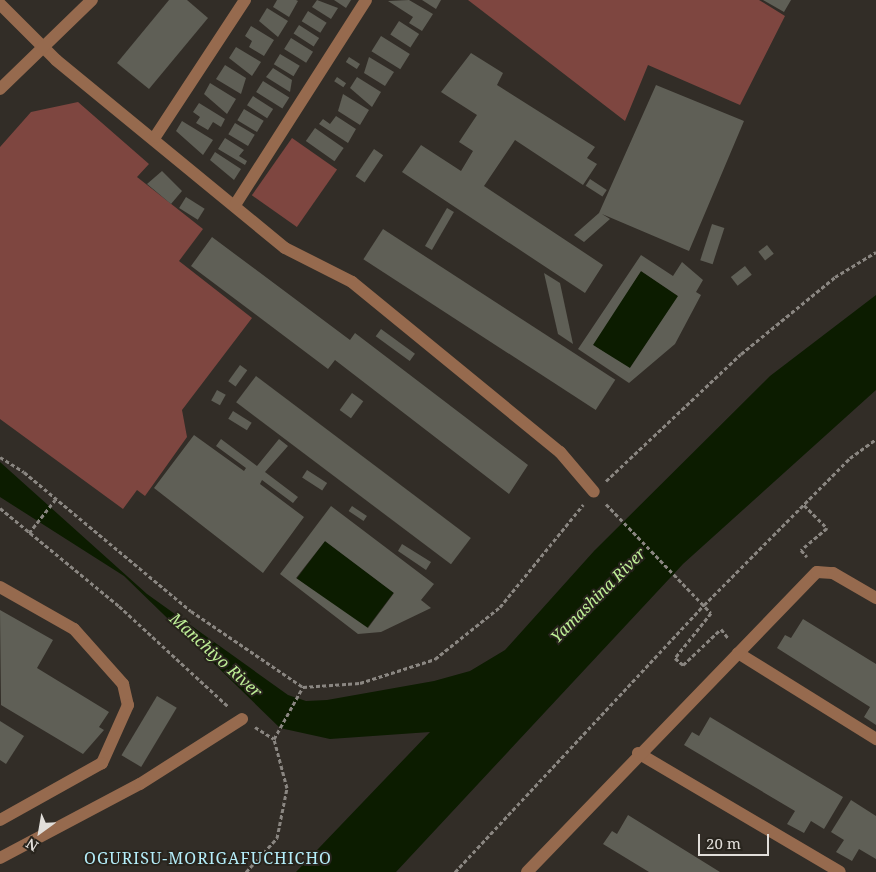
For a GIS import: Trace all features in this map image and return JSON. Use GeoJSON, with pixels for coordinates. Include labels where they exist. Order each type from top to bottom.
{"type":"FeatureCollection","features":[{"type":"Feature","properties":{"kind":"street"},"geometry":{"type":"LineString","coordinates":[[0,89],[92,0]]}},
{"type":"Feature","properties":{"kind":"street"},"geometry":{"type":"LineString","coordinates":[[155,137],[245,0]]}},
{"type":"Feature","properties":{"kind":"street"},"geometry":{"type":"LineString","coordinates":[[235,205],[366,0]]}},
{"type":"Feature","properties":{"kind":"street"},"geometry":{"type":"LineString","coordinates":[[0,4],[45,46],[285,248],[352,282],[377,307],[560,452],[598,497]]}},
{"type":"Feature","properties":{"kind":"street"},"geometry":{"type":"LineString","coordinates":[[527,872],[638,753],[817,572],[833,573],[876,598]]}},
{"type":"Feature","properties":{"kind":"street"},"geometry":{"type":"LineString","coordinates":[[0,586],[74,630],[123,684],[128,705],[102,763],[0,820]]}},
{"type":"Feature","properties":{"kind":"street"},"geometry":{"type":"LineString","coordinates":[[738,653],[876,739]]}},
{"type":"Feature","properties":{"kind":"street"},"geometry":{"type":"LineString","coordinates":[[0,858],[140,784],[242,719]]}},
{"type":"Feature","properties":{"kind":"street"},"geometry":{"type":"LineString","coordinates":[[638,753],[840,872]]}},
{"type":"Feature","properties":{"kind":"path"},"geometry":{"type":"LineString","coordinates":[[455,872],[704,605],[804,505],[876,439]]}},
{"type":"Feature","properties":{"kind":"path"},"geometry":{"type":"LineString","coordinates":[[0,458],[55,500],[191,611],[303,687]]}},
{"type":"Feature","properties":{"kind":"path"},"geometry":{"type":"LineString","coordinates":[[598,497],[711,613],[675,658],[683,665],[720,629],[738,653]]}},
{"type":"Feature","properties":{"kind":"path"},"geometry":{"type":"LineString","coordinates":[[29,533],[55,500]]}},
{"type":"Feature","properties":{"kind":"path"},"geometry":{"type":"LineString","coordinates":[[804,505],[827,528],[802,550],[817,572]]}},
{"type":"Feature","properties":{"kind":"path"},"geometry":{"type":"LineString","coordinates":[[0,508],[119,606],[242,719]]}},
{"type":"Feature","properties":{"kind":"path"},"geometry":{"type":"LineString","coordinates":[[246,872],[277,838],[285,811],[287,788],[274,739],[300,692]]}},
{"type":"Feature","properties":{"kind":"shaded area"},"geometry":{"type":"Polygon","coordinates":[[[468,0],[759,0],[785,16],[740,105],[648,65],[625,121],[468,0]]]}},
{"type":"Feature","properties":{"kind":"shaded area"},"geometry":{"type":"Polygon","coordinates":[[[78,102],[149,164],[137,177],[203,229],[179,261],[252,318],[182,410],[187,437],[145,496],[137,490],[123,509],[0,419],[0,147],[31,112],[78,102]]]}},
{"type":"Feature","properties":{"kind":"shaded area"},"geometry":{"type":"Polygon","coordinates":[[[292,138],[337,170],[297,227],[252,195],[292,138]]]}},
{"type":"Feature","properties":{"kind":"water"},"geometry":{"type":"Polygon","coordinates":[[[641,271],[678,296],[629,369],[592,344],[641,271]]]}},
{"type":"Feature","properties":{"kind":"water"},"geometry":{"type":"Polygon","coordinates":[[[876,295],[876,390],[683,564],[396,872],[296,872],[430,732],[330,739],[280,728],[124,576],[0,497],[0,462],[147,594],[288,695],[306,701],[327,700],[434,681],[470,671],[505,650],[594,551],[770,376],[876,295]]]}},
{"type":"Feature","properties":{"kind":"water"},"geometry":{"type":"Polygon","coordinates":[[[325,541],[394,593],[365,630],[297,579],[325,541]]]}},
{"type":"Feature","properties":{"kind":"building"},"geometry":{"type":"Polygon","coordinates":[[[169,0],[187,0],[208,18],[149,89],[117,63],[169,0]]]}},
{"type":"Feature","properties":{"kind":"building"},"geometry":{"type":"Polygon","coordinates":[[[277,0],[298,1],[289,17],[273,7],[277,0]]]}},
{"type":"Feature","properties":{"kind":"building"},"geometry":{"type":"Polygon","coordinates":[[[317,0],[338,8],[331,19],[312,7],[317,0]]]}},
{"type":"Feature","properties":{"kind":"building"},"geometry":{"type":"Polygon","coordinates":[[[334,0],[351,0],[346,8],[334,0]]]}},
{"type":"Feature","properties":{"kind":"building"},"geometry":{"type":"Polygon","coordinates":[[[409,0],[433,14],[422,31],[409,23],[413,17],[388,1],[409,0]]]}},
{"type":"Feature","properties":{"kind":"building"},"geometry":{"type":"Polygon","coordinates":[[[422,0],[441,0],[436,9],[422,0]]]}},
{"type":"Feature","properties":{"kind":"building"},"geometry":{"type":"Polygon","coordinates":[[[763,0],[791,0],[784,12],[763,0]]]}},
{"type":"Feature","properties":{"kind":"building"},"geometry":{"type":"Polygon","coordinates":[[[267,8],[288,21],[278,37],[259,21],[267,8]]]}},
{"type":"Feature","properties":{"kind":"building"},"geometry":{"type":"Polygon","coordinates":[[[308,11],[327,23],[320,33],[302,21],[308,11]]]}},
{"type":"Feature","properties":{"kind":"building"},"geometry":{"type":"Polygon","coordinates":[[[399,21],[419,34],[410,47],[390,34],[399,21]]]}},
{"type":"Feature","properties":{"kind":"building"},"geometry":{"type":"Polygon","coordinates":[[[299,25],[319,38],[314,46],[294,33],[299,25]]]}},
{"type":"Feature","properties":{"kind":"building"},"geometry":{"type":"Polygon","coordinates":[[[251,26],[274,40],[264,56],[249,47],[252,41],[245,36],[251,26]]]}},
{"type":"Feature","properties":{"kind":"building"},"geometry":{"type":"Polygon","coordinates":[[[381,36],[410,54],[400,69],[371,51],[381,36]]]}},
{"type":"Feature","properties":{"kind":"building"},"geometry":{"type":"Polygon","coordinates":[[[291,38],[313,52],[306,63],[284,49],[291,38]]]}},
{"type":"Feature","properties":{"kind":"building"},"geometry":{"type":"Polygon","coordinates":[[[236,47],[261,62],[252,76],[229,58],[236,47]]]}},
{"type":"Feature","properties":{"kind":"building"},"geometry":{"type":"Polygon","coordinates":[[[471,53],[503,73],[497,85],[595,147],[587,158],[597,164],[583,185],[515,140],[484,186],[603,265],[585,293],[402,172],[421,145],[461,171],[473,151],[459,142],[477,115],[441,92],[471,53]]]}},
{"type":"Feature","properties":{"kind":"building"},"geometry":{"type":"Polygon","coordinates":[[[280,54],[300,66],[294,76],[274,64],[280,54]]]}},
{"type":"Feature","properties":{"kind":"building"},"geometry":{"type":"Polygon","coordinates":[[[349,57],[360,64],[357,69],[346,62],[349,57]]]}},
{"type":"Feature","properties":{"kind":"building"},"geometry":{"type":"Polygon","coordinates":[[[369,57],[394,72],[385,86],[364,73],[369,57]]]}},
{"type":"Feature","properties":{"kind":"building"},"geometry":{"type":"Polygon","coordinates":[[[225,65],[246,78],[241,94],[216,79],[225,65]]]}},
{"type":"Feature","properties":{"kind":"building"},"geometry":{"type":"Polygon","coordinates":[[[273,68],[292,80],[290,92],[266,77],[273,68]]]}},
{"type":"Feature","properties":{"kind":"building"},"geometry":{"type":"Polygon","coordinates":[[[337,77],[346,83],[343,87],[334,81],[337,77]]]}},
{"type":"Feature","properties":{"kind":"building"},"geometry":{"type":"Polygon","coordinates":[[[357,77],[381,92],[372,107],[350,88],[357,77]]]}},
{"type":"Feature","properties":{"kind":"building"},"geometry":{"type":"Polygon","coordinates":[[[263,81],[289,97],[282,108],[256,92],[263,81]]]}},
{"type":"Feature","properties":{"kind":"building"},"geometry":{"type":"Polygon","coordinates":[[[210,83],[236,99],[227,114],[204,94],[210,83]]]}},
{"type":"Feature","properties":{"kind":"building"},"geometry":{"type":"Polygon","coordinates":[[[656,85],[744,121],[689,251],[602,214],[610,219],[584,242],[574,235],[599,213],[656,85]]]}},
{"type":"Feature","properties":{"kind":"building"},"geometry":{"type":"Polygon","coordinates":[[[343,94],[369,110],[360,125],[338,111],[343,94]]]}},
{"type":"Feature","properties":{"kind":"building"},"geometry":{"type":"Polygon","coordinates":[[[253,96],[273,109],[267,118],[247,105],[253,96]]]}},
{"type":"Feature","properties":{"kind":"building"},"geometry":{"type":"Polygon","coordinates":[[[199,103],[225,119],[221,127],[213,122],[208,130],[196,123],[200,117],[193,112],[199,103]]]}},
{"type":"Feature","properties":{"kind":"building"},"geometry":{"type":"Polygon","coordinates":[[[244,109],[264,121],[257,132],[237,120],[244,109]]]}},
{"type":"Feature","properties":{"kind":"building"},"geometry":{"type":"Polygon","coordinates":[[[336,116],[356,129],[348,143],[319,124],[323,119],[330,124],[336,116]]]}},
{"type":"Feature","properties":{"kind":"building"},"geometry":{"type":"Polygon","coordinates":[[[182,121],[213,140],[203,155],[176,131],[182,121]]]}},
{"type":"Feature","properties":{"kind":"building"},"geometry":{"type":"Polygon","coordinates":[[[235,123],[255,135],[248,146],[228,134],[235,123]]]}},
{"type":"Feature","properties":{"kind":"building"},"geometry":{"type":"Polygon","coordinates":[[[315,128],[344,148],[334,161],[306,141],[315,128]]]}},
{"type":"Feature","properties":{"kind":"building"},"geometry":{"type":"Polygon","coordinates":[[[225,138],[244,150],[239,156],[247,161],[245,165],[218,149],[225,138]]]}},
{"type":"Feature","properties":{"kind":"building"},"geometry":{"type":"Polygon","coordinates":[[[374,149],[383,155],[365,183],[356,176],[374,149]]]}},
{"type":"Feature","properties":{"kind":"building"},"geometry":{"type":"Polygon","coordinates":[[[215,152],[241,169],[234,180],[210,160],[215,152]]]}},
{"type":"Feature","properties":{"kind":"building"},"geometry":{"type":"Polygon","coordinates":[[[162,171],[182,191],[171,204],[147,184],[162,171]]]}},
{"type":"Feature","properties":{"kind":"building"},"geometry":{"type":"Polygon","coordinates":[[[590,179],[607,190],[602,197],[586,186],[590,179]]]}},
{"type":"Feature","properties":{"kind":"building"},"geometry":{"type":"Polygon","coordinates":[[[186,197],[205,209],[198,220],[179,208],[186,197]]]}},
{"type":"Feature","properties":{"kind":"building"},"geometry":{"type":"Polygon","coordinates":[[[447,208],[454,212],[432,250],[425,246],[447,208]]]}},
{"type":"Feature","properties":{"kind":"building"},"geometry":{"type":"Polygon","coordinates":[[[712,224],[724,228],[713,264],[700,260],[712,224]]]}},
{"type":"Feature","properties":{"kind":"building"},"geometry":{"type":"Polygon","coordinates":[[[383,229],[615,380],[596,410],[363,259],[383,229]]]}},
{"type":"Feature","properties":{"kind":"building"},"geometry":{"type":"Polygon","coordinates":[[[212,237],[350,340],[355,333],[528,465],[509,494],[335,360],[328,369],[191,266],[212,237]]]}},
{"type":"Feature","properties":{"kind":"building"},"geometry":{"type":"Polygon","coordinates":[[[767,245],[774,254],[765,260],[758,252],[767,245]]]}},
{"type":"Feature","properties":{"kind":"building"},"geometry":{"type":"Polygon","coordinates":[[[641,255],[673,276],[682,262],[703,280],[696,292],[701,295],[675,344],[629,383],[578,349],[641,255]],[[641,271],[593,345],[630,368],[678,296],[641,271]]]}},
{"type":"Feature","properties":{"kind":"building"},"geometry":{"type":"Polygon","coordinates":[[[745,266],[752,275],[738,286],[731,277],[745,266]]]}},
{"type":"Feature","properties":{"kind":"building"},"geometry":{"type":"Polygon","coordinates":[[[544,273],[560,283],[573,344],[558,334],[544,273]]]}},
{"type":"Feature","properties":{"kind":"building"},"geometry":{"type":"Polygon","coordinates":[[[381,329],[415,354],[410,361],[376,336],[381,329]]]}},
{"type":"Feature","properties":{"kind":"building"},"geometry":{"type":"Polygon","coordinates":[[[240,365],[247,370],[236,386],[228,381],[240,365]]]}},
{"type":"Feature","properties":{"kind":"building"},"geometry":{"type":"Polygon","coordinates":[[[256,376],[471,538],[451,564],[236,402],[256,376]]]}},
{"type":"Feature","properties":{"kind":"building"},"geometry":{"type":"Polygon","coordinates":[[[217,390],[226,395],[220,405],[211,400],[217,390]]]}},
{"type":"Feature","properties":{"kind":"building"},"geometry":{"type":"Polygon","coordinates":[[[352,393],[363,401],[351,418],[340,410],[352,393]]]}},
{"type":"Feature","properties":{"kind":"building"},"geometry":{"type":"Polygon","coordinates":[[[233,411],[252,423],[247,430],[228,419],[233,411]]]}},
{"type":"Feature","properties":{"kind":"building"},"geometry":{"type":"Polygon","coordinates":[[[194,435],[244,471],[246,468],[216,446],[221,439],[257,466],[279,439],[288,446],[265,472],[298,497],[293,503],[262,480],[260,484],[304,517],[263,573],[154,488],[194,435]]]}},
{"type":"Feature","properties":{"kind":"building"},"geometry":{"type":"Polygon","coordinates":[[[307,470],[327,483],[322,491],[302,478],[307,470]]]}},
{"type":"Feature","properties":{"kind":"building"},"geometry":{"type":"Polygon","coordinates":[[[331,506],[434,584],[421,600],[431,608],[381,632],[358,634],[280,574],[331,506]],[[325,541],[296,578],[368,628],[394,593],[325,541]]]}},
{"type":"Feature","properties":{"kind":"building"},"geometry":{"type":"Polygon","coordinates":[[[352,506],[367,516],[364,521],[349,511],[352,506]]]}},
{"type":"Feature","properties":{"kind":"building"},"geometry":{"type":"Polygon","coordinates":[[[402,544],[431,562],[426,570],[398,551],[402,544]]]}},
{"type":"Feature","properties":{"kind":"building"},"geometry":{"type":"Polygon","coordinates":[[[0,610],[53,640],[37,668],[109,712],[99,727],[104,730],[83,754],[1,705],[0,610]]]}},
{"type":"Feature","properties":{"kind":"building"},"geometry":{"type":"Polygon","coordinates":[[[803,619],[876,664],[876,725],[864,717],[870,707],[777,648],[785,635],[791,638],[803,619]]]}},
{"type":"Feature","properties":{"kind":"building"},"geometry":{"type":"Polygon","coordinates":[[[157,696],[177,708],[141,767],[121,755],[157,696]]]}},
{"type":"Feature","properties":{"kind":"building"},"geometry":{"type":"Polygon","coordinates":[[[710,717],[843,797],[824,829],[811,821],[804,833],[787,824],[795,811],[684,745],[692,732],[699,736],[710,717]]]}},
{"type":"Feature","properties":{"kind":"building"},"geometry":{"type":"Polygon","coordinates":[[[0,721],[24,736],[6,764],[0,760],[0,721]]]}},
{"type":"Feature","properties":{"kind":"building"},"geometry":{"type":"Polygon","coordinates":[[[851,800],[876,816],[876,859],[859,849],[852,861],[836,852],[844,840],[831,832],[851,800]]]}},
{"type":"Feature","properties":{"kind":"building"},"geometry":{"type":"Polygon","coordinates":[[[628,815],[720,872],[649,872],[603,844],[612,831],[617,834],[628,815]]]}},
{"type":"Feature","properties":{"kind":"district","name":"OGURISU-MORIGAFUCHICHO"},"geometry":{"type":"Point","coordinates":[208,858]}},
{"type":"Feature","properties":{"kind":"water label","name":"Yamashina River"},"geometry":{"type":"Point","coordinates":[598,595]}},
{"type":"Feature","properties":{"kind":"water label","name":"Manchiyo River"},"geometry":{"type":"Point","coordinates":[216,655]}}]}
